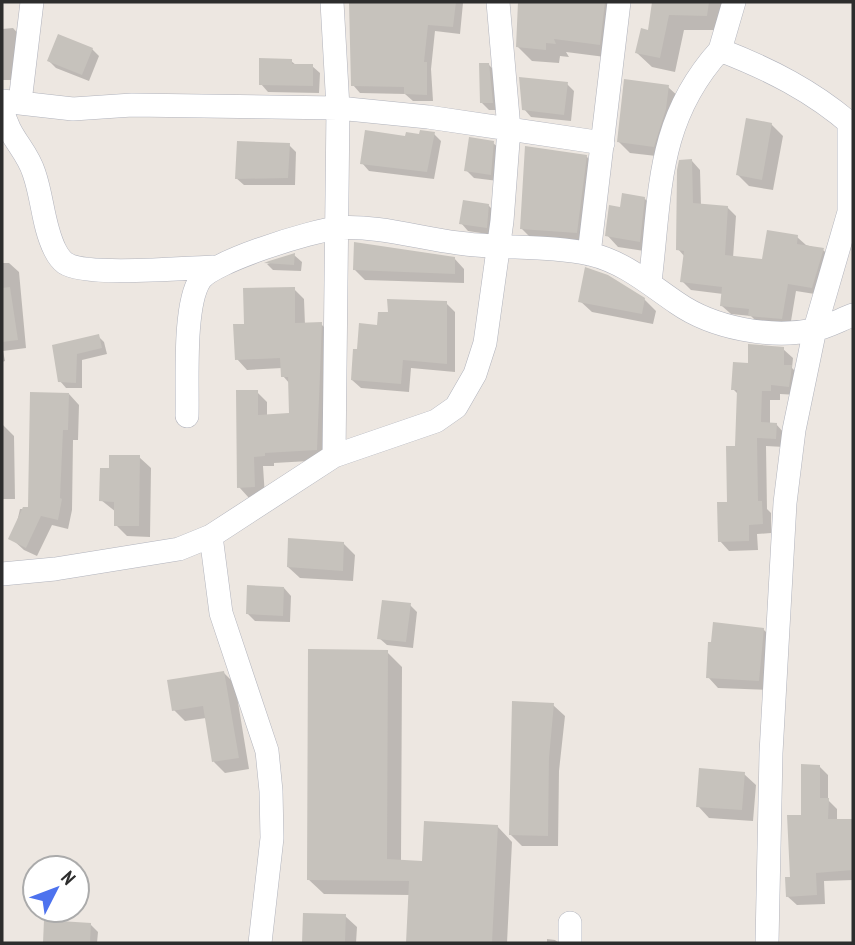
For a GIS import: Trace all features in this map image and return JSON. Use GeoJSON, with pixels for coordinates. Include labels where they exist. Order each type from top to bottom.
{"type":"FeatureCollection","features":[{"type":"Feature","properties":{"kind":"street"},"geometry":{"type":"LineString","coordinates":[[32,2],[8,103],[10,136],[33,169],[43,216],[55,251],[64,262],[77,268],[120,270],[213,267],[337,228],[397,233],[499,248],[589,254],[617,264],[650,282],[700,318],[743,329],[786,333],[815,330],[853,315]]}},
{"type":"Feature","properties":{"kind":"street"},"geometry":{"type":"LineString","coordinates":[[332,2],[338,108],[334,456]]}},
{"type":"Feature","properties":{"kind":"street"},"geometry":{"type":"LineString","coordinates":[[2,574],[179,549],[211,536],[334,456],[436,421],[456,407],[475,374],[485,343],[499,248],[509,129],[498,2]]}},
{"type":"Feature","properties":{"kind":"street"},"geometry":{"type":"LineString","coordinates":[[589,254],[620,2]]}},
{"type":"Feature","properties":{"kind":"street"},"geometry":{"type":"LineString","coordinates":[[650,282],[666,144],[699,73],[720,50],[734,2]]}},
{"type":"Feature","properties":{"kind":"street"},"geometry":{"type":"LineString","coordinates":[[720,50],[777,72],[851,124],[849,212],[815,330],[794,430],[785,503],[772,741],[767,943]]}},
{"type":"Feature","properties":{"kind":"street"},"geometry":{"type":"LineString","coordinates":[[8,103],[73,109],[132,106],[338,108],[603,143]]}},
{"type":"Feature","properties":{"kind":"street"},"geometry":{"type":"LineString","coordinates":[[187,416],[188,343],[194,294],[201,279],[213,267]]}},
{"type":"Feature","properties":{"kind":"street"},"geometry":{"type":"LineString","coordinates":[[211,536],[221,613],[267,751],[272,838],[260,943]]}},
{"type":"Feature","properties":{"kind":"building"},"geometry":{"type":"Polygon","coordinates":[[[349,2],[456,2],[453,27],[428,25],[424,62],[427,62],[427,95],[404,94],[404,87],[351,86],[349,2]]]}},
{"type":"Feature","properties":{"kind":"building"},"geometry":{"type":"Polygon","coordinates":[[[518,2],[605,2],[600,45],[554,39],[556,44],[546,43],[546,50],[516,47],[518,2]]]}},
{"type":"Feature","properties":{"kind":"building"},"geometry":{"type":"Polygon","coordinates":[[[652,2],[709,2],[707,16],[669,15],[660,58],[635,53],[641,28],[648,30],[652,2]]]}},
{"type":"Feature","properties":{"kind":"building"},"geometry":{"type":"Polygon","coordinates":[[[58,34],[93,48],[82,75],[47,61],[58,34]]]}},
{"type":"Feature","properties":{"kind":"building"},"geometry":{"type":"Polygon","coordinates":[[[259,58],[292,59],[292,64],[313,64],[313,86],[259,85],[259,58]]]}},
{"type":"Feature","properties":{"kind":"building"},"geometry":{"type":"Polygon","coordinates":[[[479,63],[489,63],[493,103],[480,103],[479,63]]]}},
{"type":"Feature","properties":{"kind":"building"},"geometry":{"type":"Polygon","coordinates":[[[519,77],[568,82],[564,115],[522,110],[519,77]]]}},
{"type":"Feature","properties":{"kind":"building"},"geometry":{"type":"Polygon","coordinates":[[[624,79],[669,85],[666,109],[654,147],[617,142],[624,79]]]}},
{"type":"Feature","properties":{"kind":"building"},"geometry":{"type":"Polygon","coordinates":[[[746,118],[772,123],[762,180],[736,175],[746,118]]]}},
{"type":"Feature","properties":{"kind":"building"},"geometry":{"type":"Polygon","coordinates":[[[365,130],[405,136],[406,132],[419,134],[420,130],[435,132],[427,172],[360,164],[365,130]]]}},
{"type":"Feature","properties":{"kind":"building"},"geometry":{"type":"Polygon","coordinates":[[[469,137],[494,141],[491,175],[464,171],[469,137]]]}},
{"type":"Feature","properties":{"kind":"building"},"geometry":{"type":"Polygon","coordinates":[[[237,141],[290,143],[288,178],[235,179],[237,141]]]}},
{"type":"Feature","properties":{"kind":"building"},"geometry":{"type":"Polygon","coordinates":[[[525,146],[587,155],[577,233],[520,229],[525,146]]]}},
{"type":"Feature","properties":{"kind":"building"},"geometry":{"type":"Polygon","coordinates":[[[692,159],[693,203],[728,206],[725,255],[762,259],[767,230],[798,235],[797,244],[824,248],[812,288],[788,284],[782,319],[748,316],[749,309],[720,306],[722,287],[680,282],[684,251],[676,250],[677,170],[679,160],[692,159]]]}},
{"type":"Feature","properties":{"kind":"building"},"geometry":{"type":"Polygon","coordinates":[[[622,193],[645,197],[640,242],[605,236],[609,205],[620,207],[622,193]]]}},
{"type":"Feature","properties":{"kind":"building"},"geometry":{"type":"Polygon","coordinates":[[[463,200],[489,204],[487,228],[459,224],[463,200]]]}},
{"type":"Feature","properties":{"kind":"building"},"geometry":{"type":"Polygon","coordinates":[[[354,242],[455,257],[455,274],[353,270],[354,242]]]}},
{"type":"Feature","properties":{"kind":"building"},"geometry":{"type":"Polygon","coordinates":[[[295,253],[294,265],[264,263],[269,261],[295,253]]]}},
{"type":"Feature","properties":{"kind":"building"},"geometry":{"type":"Polygon","coordinates":[[[585,267],[608,275],[645,298],[642,314],[578,302],[585,267]]]}},
{"type":"Feature","properties":{"kind":"building"},"geometry":{"type":"Polygon","coordinates":[[[10,287],[18,340],[2,342],[2,288],[10,287]]]}},
{"type":"Feature","properties":{"kind":"building"},"geometry":{"type":"Polygon","coordinates":[[[295,287],[295,323],[322,322],[317,450],[265,453],[265,456],[254,457],[255,487],[237,488],[236,390],[258,390],[258,415],[289,413],[288,377],[281,377],[280,358],[235,360],[233,324],[244,324],[243,288],[295,287]]]}},
{"type":"Feature","properties":{"kind":"building"},"geometry":{"type":"Polygon","coordinates":[[[387,299],[447,301],[447,364],[403,360],[401,384],[351,380],[353,349],[357,349],[359,323],[377,325],[378,312],[388,312],[387,299]]]}},
{"type":"Feature","properties":{"kind":"building"},"geometry":{"type":"Polygon","coordinates":[[[99,334],[102,348],[77,354],[76,383],[58,382],[52,345],[99,334]]]}},
{"type":"Feature","properties":{"kind":"building"},"geometry":{"type":"Polygon","coordinates":[[[748,344],[784,347],[784,365],[792,365],[791,374],[789,387],[771,385],[771,391],[762,391],[761,422],[777,423],[776,439],[757,438],[758,501],[762,501],[763,524],[749,525],[749,541],[718,542],[717,502],[727,502],[726,446],[735,446],[737,390],[731,390],[733,362],[748,363],[748,344]]]}},
{"type":"Feature","properties":{"kind":"building"},"geometry":{"type":"Polygon","coordinates":[[[30,392],[69,393],[68,430],[63,430],[62,499],[58,520],[41,516],[26,548],[8,539],[23,507],[28,507],[30,392]]]}},
{"type":"Feature","properties":{"kind":"building"},"geometry":{"type":"Polygon","coordinates":[[[109,455],[140,455],[139,526],[114,526],[114,502],[99,501],[100,468],[109,468],[109,455]]]}},
{"type":"Feature","properties":{"kind":"building"},"geometry":{"type":"Polygon","coordinates":[[[288,538],[344,542],[343,571],[287,567],[288,538]]]}},
{"type":"Feature","properties":{"kind":"building"},"geometry":{"type":"Polygon","coordinates":[[[247,585],[284,587],[283,616],[246,614],[247,585]]]}},
{"type":"Feature","properties":{"kind":"building"},"geometry":{"type":"Polygon","coordinates":[[[382,600],[411,603],[406,642],[377,639],[382,600]]]}},
{"type":"Feature","properties":{"kind":"building"},"geometry":{"type":"Polygon","coordinates":[[[713,622],[764,628],[759,681],[706,678],[708,642],[711,642],[713,622]]]}},
{"type":"Feature","properties":{"kind":"building"},"geometry":{"type":"Polygon","coordinates":[[[308,649],[388,650],[387,859],[422,861],[424,821],[498,825],[492,943],[406,943],[409,881],[307,880],[308,649]]]}},
{"type":"Feature","properties":{"kind":"building"},"geometry":{"type":"Polygon","coordinates":[[[224,671],[239,758],[212,762],[203,706],[172,711],[167,680],[224,671]]]}},
{"type":"Feature","properties":{"kind":"building"},"geometry":{"type":"Polygon","coordinates":[[[512,701],[554,703],[549,758],[548,836],[509,835],[512,701]]]}},
{"type":"Feature","properties":{"kind":"building"},"geometry":{"type":"Polygon","coordinates":[[[801,764],[820,765],[820,798],[829,798],[828,819],[853,819],[853,870],[816,873],[817,895],[786,897],[785,877],[790,877],[787,815],[801,815],[801,764]]]}},
{"type":"Feature","properties":{"kind":"building"},"geometry":{"type":"Polygon","coordinates":[[[699,768],[745,772],[742,810],[696,807],[699,768]]]}},
{"type":"Feature","properties":{"kind":"building"},"geometry":{"type":"Polygon","coordinates":[[[303,913],[346,914],[345,943],[302,943],[303,913]]]}},
{"type":"Feature","properties":{"kind":"building"},"geometry":{"type":"Polygon","coordinates":[[[44,924],[91,924],[90,943],[43,943],[44,924]]]}}]}
